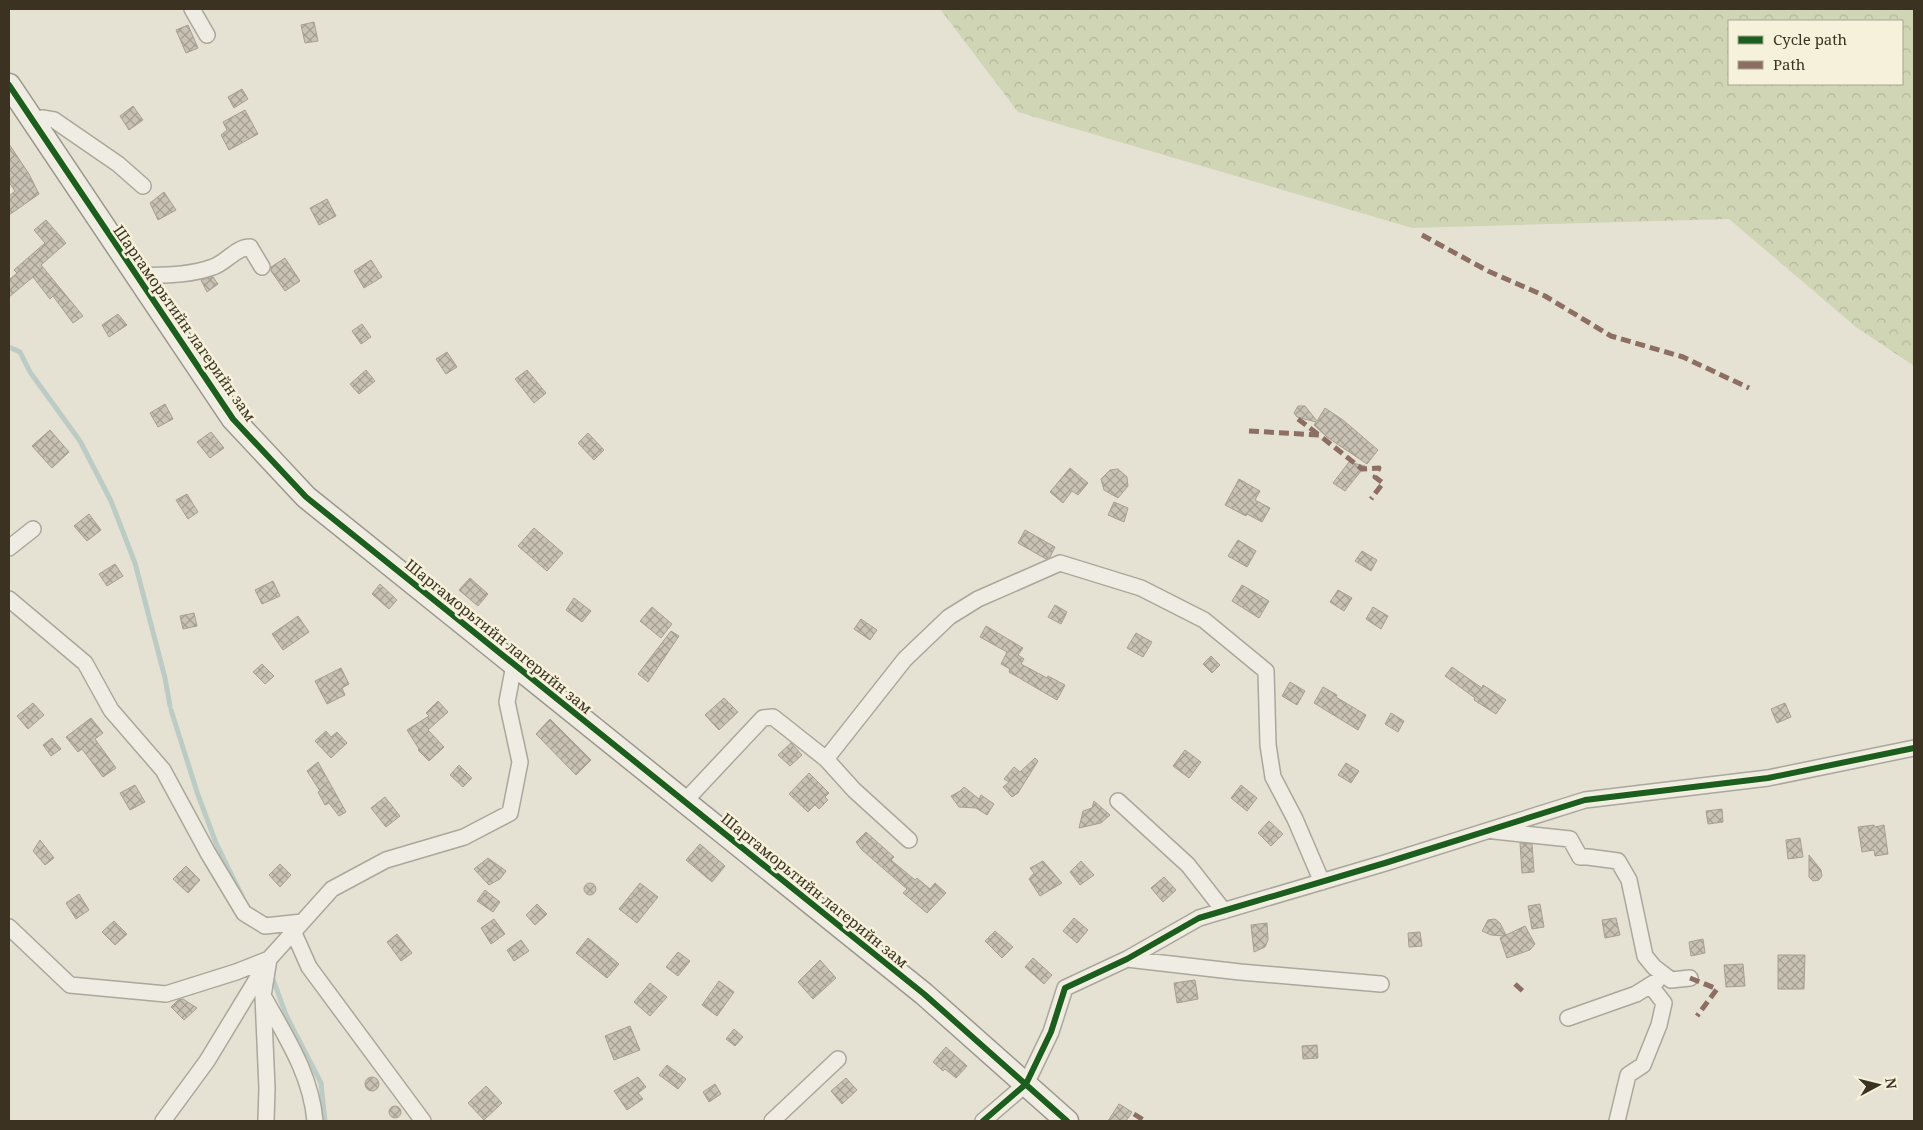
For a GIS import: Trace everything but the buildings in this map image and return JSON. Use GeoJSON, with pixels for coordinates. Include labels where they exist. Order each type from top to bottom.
{"type":"FeatureCollection","features":[{"type":"Feature","properties":{"kind":"street"},"geometry":{"type":"LineString","coordinates":[[192,9],[207,35]]}},
{"type":"Feature","properties":{"kind":"street","name":"Шаргаморьтийн лагерийн зам"},"geometry":{"type":"LineString","coordinates":[[9,85],[233,419],[306,497],[924,994],[1067,1121]]}},
{"type":"Feature","properties":{"kind":"street"},"geometry":{"type":"LineString","coordinates":[[34,123],[42,118],[54,120],[118,164],[143,186]]}},
{"type":"Feature","properties":{"kind":"street"},"geometry":{"type":"LineString","coordinates":[[137,276],[189,274],[216,267],[244,247],[250,247],[262,267]]}},
{"type":"Feature","properties":{"kind":"street"},"geometry":{"type":"LineString","coordinates":[[9,548],[32,529]]}},
{"type":"Feature","properties":{"kind":"street"},"geometry":{"type":"LineString","coordinates":[[826,759],[905,659],[948,617],[978,599],[1060,563],[1141,588],[1204,620],[1266,672],[1268,745],[1273,776],[1295,818],[1322,882]]}},
{"type":"Feature","properties":{"kind":"street"},"geometry":{"type":"LineString","coordinates":[[9,599],[85,663],[111,710],[163,770],[208,853],[244,913],[264,926],[298,927]]}},
{"type":"Feature","properties":{"kind":"street"},"geometry":{"type":"LineString","coordinates":[[163,1121],[207,1061],[269,959],[332,889],[386,860],[464,838],[510,813],[520,762],[507,702],[514,665]]}},
{"type":"Feature","properties":{"kind":"street"},"geometry":{"type":"LineString","coordinates":[[685,802],[763,718],[773,717],[826,759],[854,790],[910,840]]}},
{"type":"Feature","properties":{"kind":"street"},"geometry":{"type":"LineString","coordinates":[[983,1121],[1026,1084],[1051,1032],[1065,988],[1127,958],[1199,918],[1322,882],[1585,800],[1768,778],[1914,748]]}},
{"type":"Feature","properties":{"kind":"street"},"geometry":{"type":"LineString","coordinates":[[1118,801],[1188,864],[1224,911]]}},
{"type":"Feature","properties":{"kind":"street"},"geometry":{"type":"LineString","coordinates":[[1488,830],[1570,839],[1580,857],[1618,862],[1629,880],[1645,956],[1654,967],[1671,980],[1690,978]]}},
{"type":"Feature","properties":{"kind":"street"},"geometry":{"type":"LineString","coordinates":[[9,926],[70,985],[166,994],[236,972],[269,959]]}},
{"type":"Feature","properties":{"kind":"street"},"geometry":{"type":"LineString","coordinates":[[298,927],[309,967],[423,1121]]}},
{"type":"Feature","properties":{"kind":"street"},"geometry":{"type":"LineString","coordinates":[[1127,958],[1240,972],[1381,984]]}},
{"type":"Feature","properties":{"kind":"street"},"geometry":{"type":"LineString","coordinates":[[266,1121],[267,1088],[263,996],[269,959]]}},
{"type":"Feature","properties":{"kind":"street"},"geometry":{"type":"LineString","coordinates":[[1568,1018],[1636,994],[1665,976]]}},
{"type":"Feature","properties":{"kind":"street"},"geometry":{"type":"LineString","coordinates":[[1616,1121],[1628,1075],[1643,1065],[1659,1025],[1664,1003],[1650,985]]}},
{"type":"Feature","properties":{"kind":"street"},"geometry":{"type":"LineString","coordinates":[[263,996],[303,1069],[313,1101],[315,1121]]}},
{"type":"Feature","properties":{"kind":"street"},"geometry":{"type":"LineString","coordinates":[[772,1121],[838,1059]]}},
{"type":"Feature","properties":{"kind":"green space"},"geometry":{"type":"Polygon","coordinates":[[[940,9],[1914,9],[1914,366],[1856,327],[1729,219],[1412,228],[1018,112],[940,9]]]}},
{"type":"Feature","properties":{"kind":"waterway"},"geometry":{"type":"LineString","coordinates":[[9,347],[20,352],[30,372],[80,441],[111,501],[135,563],[165,678],[170,706]]}},
{"type":"Feature","properties":{"kind":"waterway"},"geometry":{"type":"LineString","coordinates":[[171,710],[198,795],[216,843],[242,896]]}},
{"type":"Feature","properties":{"kind":"waterway"},"geometry":{"type":"LineString","coordinates":[[273,979],[286,1015],[321,1083],[325,1121]]}},
{"type":"Feature","properties":{"kind":"marked path"},"geometry":{"type":"LineString","coordinates":[[1422,235],[1488,271],[1545,296],[1611,336],[1683,357],[1749,388]]}},
{"type":"Feature","properties":{"kind":"marked path"},"geometry":{"type":"LineString","coordinates":[[1298,419],[1319,435]]}},
{"type":"Feature","properties":{"kind":"marked path"},"geometry":{"type":"LineString","coordinates":[[1249,431],[1319,435],[1362,469],[1379,468],[1375,477],[1383,483],[1371,499]]}},
{"type":"Feature","properties":{"kind":"marked path"},"geometry":{"type":"LineString","coordinates":[[1690,978],[1717,989],[1697,1016]]}},
{"type":"Feature","properties":{"kind":"marked path"},"geometry":{"type":"LineString","coordinates":[[1515,984],[1526,994]]}},
{"type":"Feature","properties":{"kind":"marked path"},"geometry":{"type":"LineString","coordinates":[[1134,1114],[1145,1121]]}},
{"type":"Feature","properties":{"kind":"cycle path"},"geometry":{"type":"LineString","coordinates":[[9,85],[233,419],[306,497],[924,994],[1067,1121]]}},
{"type":"Feature","properties":{"kind":"cycle path"},"geometry":{"type":"LineString","coordinates":[[983,1121],[1026,1084],[1051,1032],[1065,988],[1127,959],[1199,918],[1385,863],[1585,800],[1768,778],[1914,748]]}}]}
